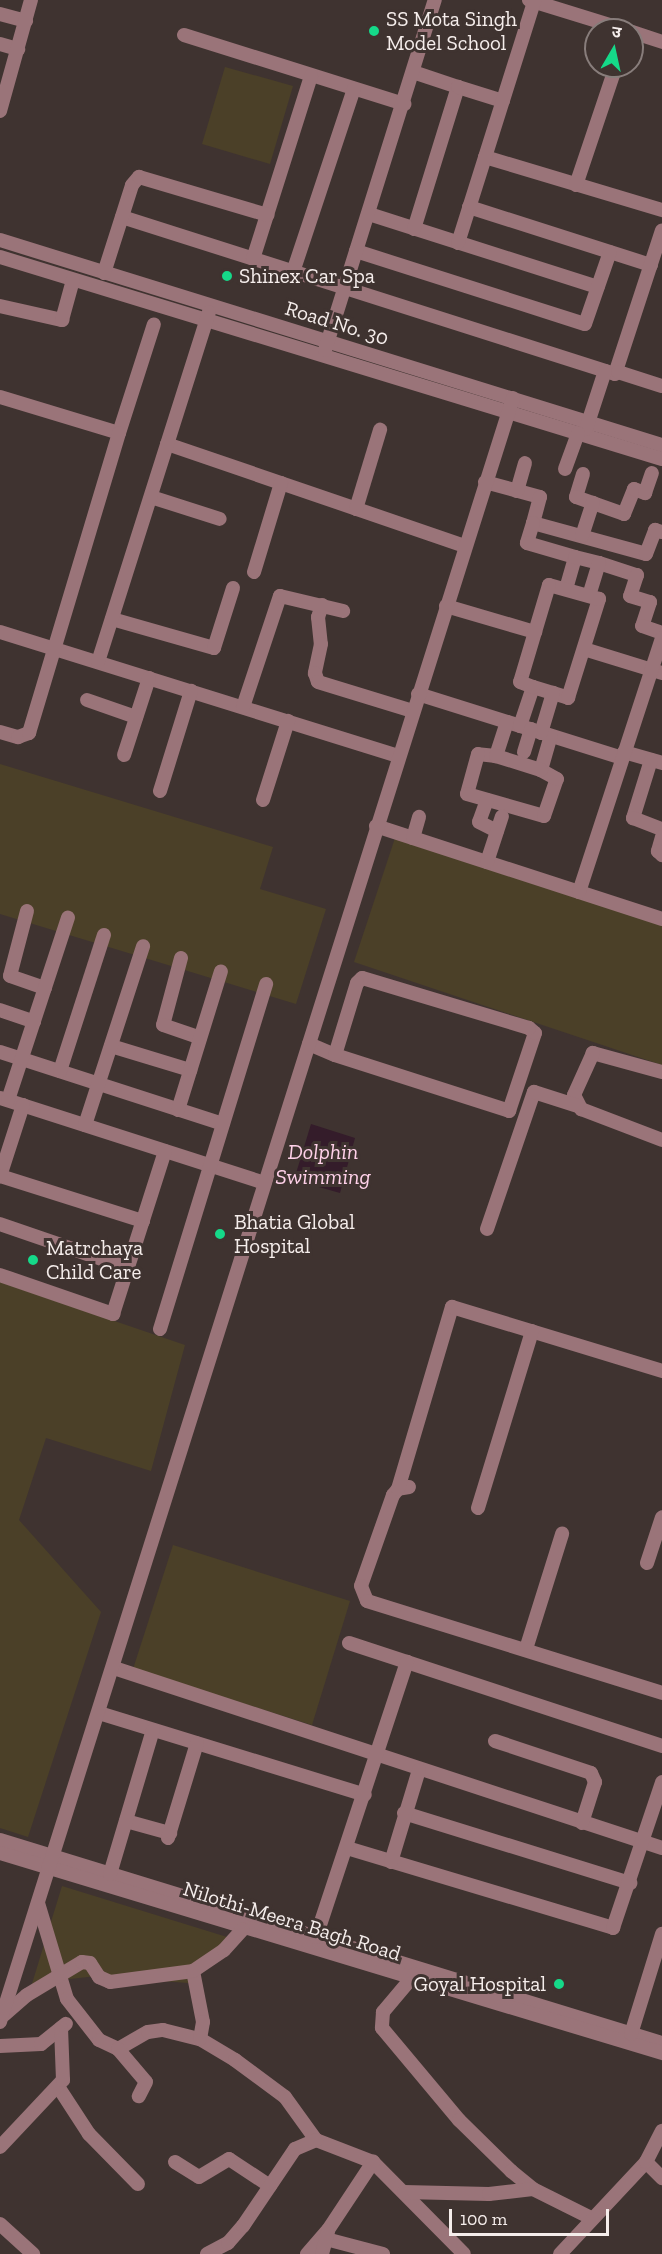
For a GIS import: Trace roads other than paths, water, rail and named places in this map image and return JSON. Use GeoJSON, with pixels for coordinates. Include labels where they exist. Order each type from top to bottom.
{"type":"FeatureCollection","features":[{"type":"Feature","properties":{"kind":"street"},"geometry":{"type":"LineString","coordinates":[[1,105],[5,74],[18,49],[32,0]]}},
{"type":"Feature","properties":{"kind":"street"},"geometry":{"type":"LineString","coordinates":[[326,349],[435,0]]}},
{"type":"Feature","properties":{"kind":"street"},"geometry":{"type":"LineString","coordinates":[[458,243],[532,1],[587,18]]}},
{"type":"Feature","properties":{"kind":"street"},"geometry":{"type":"LineString","coordinates":[[0,14],[26,21]]}},
{"type":"Feature","properties":{"kind":"street"},"geometry":{"type":"LineString","coordinates":[[184,35],[404,104]]}},
{"type":"Feature","properties":{"kind":"street"},"geometry":{"type":"LineString","coordinates":[[644,36],[662,42]]}},
{"type":"Feature","properties":{"kind":"street"},"geometry":{"type":"LineString","coordinates":[[0,44],[18,49]]}},
{"type":"Feature","properties":{"kind":"street"},"geometry":{"type":"LineString","coordinates":[[413,72],[503,101]]}},
{"type":"Feature","properties":{"kind":"street"},"geometry":{"type":"LineString","coordinates":[[253,259],[310,76]]}},
{"type":"Feature","properties":{"kind":"street"},"geometry":{"type":"LineString","coordinates":[[576,185],[611,78]]}},
{"type":"Feature","properties":{"kind":"street"},"geometry":{"type":"LineString","coordinates":[[414,229],[458,87]]}},
{"type":"Feature","properties":{"kind":"street"},"geometry":{"type":"LineString","coordinates":[[292,272],[354,89]]}},
{"type":"Feature","properties":{"kind":"street"},"geometry":{"type":"LineString","coordinates":[[485,157],[662,210]]}},
{"type":"Feature","properties":{"kind":"street"},"geometry":{"type":"LineString","coordinates":[[105,273],[132,185],[139,177],[267,215]]}},
{"type":"Feature","properties":{"kind":"street"},"geometry":{"type":"LineString","coordinates":[[469,207],[651,265]]}},
{"type":"Feature","properties":{"kind":"street"},"geometry":{"type":"LineString","coordinates":[[369,214],[598,287]]}},
{"type":"Feature","properties":{"kind":"street"},"geometry":{"type":"LineString","coordinates":[[122,217],[345,289],[662,386]]}},
{"type":"Feature","properties":{"kind":"street"},"geometry":{"type":"LineString","coordinates":[[565,469],[611,372],[662,230]]}},
{"type":"Feature","properties":{"kind":"street","name":"Road No. 30"},"geometry":{"type":"LineString","coordinates":[[0,240],[105,273],[208,314]]}},
{"type":"Feature","properties":{"kind":"street"},"geometry":{"type":"LineString","coordinates":[[356,251],[585,324],[610,252]]}},
{"type":"Feature","properties":{"kind":"street","name":"Road No. 30"},"geometry":{"type":"LineString","coordinates":[[0,257],[73,280],[208,314],[326,349],[513,398],[583,430],[662,459]]}},
{"type":"Feature","properties":{"kind":"street"},"geometry":{"type":"LineString","coordinates":[[0,306],[62,320],[73,280]]}},
{"type":"Feature","properties":{"kind":"street"},"geometry":{"type":"LineString","coordinates":[[98,662],[208,314]]}},
{"type":"Feature","properties":{"kind":"street"},"geometry":{"type":"LineString","coordinates":[[0,732],[18,737],[29,733],[154,324]]}},
{"type":"Feature","properties":{"kind":"street","name":"Road No. 30"},"geometry":{"type":"LineString","coordinates":[[326,349],[508,412],[583,430],[662,445]]}},
{"type":"Feature","properties":{"kind":"street"},"geometry":{"type":"LineString","coordinates":[[0,397],[119,433]]}},
{"type":"Feature","properties":{"kind":"street"},"geometry":{"type":"LineString","coordinates":[[1,2017],[114,1668],[412,711],[513,398]]}},
{"type":"Feature","properties":{"kind":"street"},"geometry":{"type":"LineString","coordinates":[[356,508],[380,430]]}},
{"type":"Feature","properties":{"kind":"street"},"geometry":{"type":"LineString","coordinates":[[167,444],[465,546]]}},
{"type":"Feature","properties":{"kind":"street"},"geometry":{"type":"LineString","coordinates":[[517,491],[525,463]]}},
{"type":"Feature","properties":{"kind":"street"},"geometry":{"type":"LineString","coordinates":[[583,474],[576,497],[624,514],[634,489],[645,493],[652,473]]}},
{"type":"Feature","properties":{"kind":"street"},"geometry":{"type":"LineString","coordinates":[[485,482],[540,497],[528,543],[637,575],[630,596],[650,602],[642,626],[662,633]]}},
{"type":"Feature","properties":{"kind":"street"},"geometry":{"type":"LineString","coordinates":[[254,572],[281,483]]}},
{"type":"Feature","properties":{"kind":"street"},"geometry":{"type":"LineString","coordinates":[[151,497],[220,519]]}},
{"type":"Feature","properties":{"kind":"street"},"geometry":{"type":"LineString","coordinates":[[582,537],[593,503]]}},
{"type":"Feature","properties":{"kind":"street"},"geometry":{"type":"LineString","coordinates":[[533,523],[646,554],[655,530],[662,532]]}},
{"type":"Feature","properties":{"kind":"street"},"geometry":{"type":"LineString","coordinates":[[566,589],[575,557]]}},
{"type":"Feature","properties":{"kind":"street"},"geometry":{"type":"LineString","coordinates":[[589,596],[599,563]]}},
{"type":"Feature","properties":{"kind":"street"},"geometry":{"type":"LineString","coordinates":[[549,585],[566,589],[599,599],[568,698],[520,682],[549,585]]}},
{"type":"Feature","properties":{"kind":"street"},"geometry":{"type":"LineString","coordinates":[[112,619],[214,648],[233,588]]}},
{"type":"Feature","properties":{"kind":"street"},"geometry":{"type":"LineString","coordinates":[[243,707],[277,599],[284,594],[344,611]]}},
{"type":"Feature","properties":{"kind":"street"},"geometry":{"type":"LineString","coordinates":[[322,605],[318,617],[321,644],[315,673],[318,682],[412,711]]}},
{"type":"Feature","properties":{"kind":"street"},"geometry":{"type":"LineString","coordinates":[[446,606],[535,632]]}},
{"type":"Feature","properties":{"kind":"street"},"geometry":{"type":"LineString","coordinates":[[0,632],[398,756]]}},
{"type":"Feature","properties":{"kind":"street"},"geometry":{"type":"LineString","coordinates":[[579,892],[623,755],[658,669],[662,638]]}},
{"type":"Feature","properties":{"kind":"street"},"geometry":{"type":"LineString","coordinates":[[584,649],[658,669]]}},
{"type":"Feature","properties":{"kind":"street"},"geometry":{"type":"LineString","coordinates":[[124,755],[149,678]]}},
{"type":"Feature","properties":{"kind":"street"},"geometry":{"type":"LineString","coordinates":[[524,752],[530,729],[533,687]]}},
{"type":"Feature","properties":{"kind":"street"},"geometry":{"type":"LineString","coordinates":[[160,791],[191,691]]}},
{"type":"Feature","properties":{"kind":"street"},"geometry":{"type":"LineString","coordinates":[[496,756],[530,729],[553,693]]}},
{"type":"Feature","properties":{"kind":"street"},"geometry":{"type":"LineString","coordinates":[[418,694],[530,729],[623,755],[656,761],[633,818]]}},
{"type":"Feature","properties":{"kind":"street"},"geometry":{"type":"LineString","coordinates":[[87,700],[136,717]]}},
{"type":"Feature","properties":{"kind":"street"},"geometry":{"type":"LineString","coordinates":[[263,800],[288,721]]}},
{"type":"Feature","properties":{"kind":"street"},"geometry":{"type":"LineString","coordinates":[[530,729],[541,770]]}},
{"type":"Feature","properties":{"kind":"street"},"geometry":{"type":"LineString","coordinates":[[479,753],[496,756],[541,770],[557,779],[544,816],[466,794],[479,753]]}},
{"type":"Feature","properties":{"kind":"street"},"geometry":{"type":"LineString","coordinates":[[487,800],[479,822],[497,831]]}},
{"type":"Feature","properties":{"kind":"street"},"geometry":{"type":"LineString","coordinates":[[606,810],[662,829]]}},
{"type":"Feature","properties":{"kind":"street"},"geometry":{"type":"LineString","coordinates":[[487,862],[502,816]]}},
{"type":"Feature","properties":{"kind":"street"},"geometry":{"type":"LineString","coordinates":[[413,838],[420,817]]}},
{"type":"Feature","properties":{"kind":"street"},"geometry":{"type":"LineString","coordinates":[[376,826],[662,919]]}},
{"type":"Feature","properties":{"kind":"street"},"geometry":{"type":"LineString","coordinates":[[662,837],[658,851],[662,855]]}},
{"type":"Feature","properties":{"kind":"street"},"geometry":{"type":"LineString","coordinates":[[27,911],[10,976],[45,988]]}},
{"type":"Feature","properties":{"kind":"street"},"geometry":{"type":"LineString","coordinates":[[68,918],[22,1059],[4,1099],[264,1183]]}},
{"type":"Feature","properties":{"kind":"street"},"geometry":{"type":"LineString","coordinates":[[60,1071],[104,935]]}},
{"type":"Feature","properties":{"kind":"street"},"geometry":{"type":"LineString","coordinates":[[85,1125],[143,946]]}},
{"type":"Feature","properties":{"kind":"street"},"geometry":{"type":"LineString","coordinates":[[181,958],[163,1025],[200,1038]]}},
{"type":"Feature","properties":{"kind":"street"},"geometry":{"type":"LineString","coordinates":[[178,1110],[221,971]]}},
{"type":"Feature","properties":{"kind":"street"},"geometry":{"type":"LineString","coordinates":[[309,1044],[335,1055],[509,1111],[535,1034],[529,1028],[362,978],[357,983],[335,1055]]}},
{"type":"Feature","properties":{"kind":"street"},"geometry":{"type":"LineString","coordinates":[[160,1329],[267,984]]}},
{"type":"Feature","properties":{"kind":"street"},"geometry":{"type":"LineString","coordinates":[[0,1010],[34,1022]]}},
{"type":"Feature","properties":{"kind":"street"},"geometry":{"type":"LineString","coordinates":[[111,1046],[190,1070]]}},
{"type":"Feature","properties":{"kind":"street"},"geometry":{"type":"LineString","coordinates":[[0,1052],[223,1124]]}},
{"type":"Feature","properties":{"kind":"street"},"geometry":{"type":"LineString","coordinates":[[578,1106],[574,1090],[593,1053],[662,1072]]}},
{"type":"Feature","properties":{"kind":"street"},"geometry":{"type":"LineString","coordinates":[[487,1229],[534,1092],[578,1106],[662,1140]]}},
{"type":"Feature","properties":{"kind":"street"},"geometry":{"type":"LineString","coordinates":[[23,1105],[4,1151],[0,1176],[143,1221]]}},
{"type":"Feature","properties":{"kind":"street"},"geometry":{"type":"LineString","coordinates":[[0,1275],[113,1314],[165,1151]]}},
{"type":"Feature","properties":{"kind":"street"},"geometry":{"type":"LineString","coordinates":[[0,1224],[128,1268]]}},
{"type":"Feature","properties":{"kind":"street"},"geometry":{"type":"LineString","coordinates":[[662,1371],[452,1307],[404,1488],[393,1495],[361,1586],[362,1595],[367,1601],[662,1693]]}},
{"type":"Feature","properties":{"kind":"street"},"geometry":{"type":"LineString","coordinates":[[478,1508],[532,1331]]}},
{"type":"Feature","properties":{"kind":"street"},"geometry":{"type":"LineString","coordinates":[[647,1563],[662,1517]]}},
{"type":"Feature","properties":{"kind":"street"},"geometry":{"type":"LineString","coordinates":[[526,1649],[562,1534]]}},
{"type":"Feature","properties":{"kind":"street"},"geometry":{"type":"LineString","coordinates":[[349,1643],[662,1746]]}},
{"type":"Feature","properties":{"kind":"street"},"geometry":{"type":"LineString","coordinates":[[316,1937],[378,1757],[407,1662]]}},
{"type":"Feature","properties":{"kind":"street"},"geometry":{"type":"LineString","coordinates":[[114,1668],[378,1757],[662,1848]]}},
{"type":"Feature","properties":{"kind":"street"},"geometry":{"type":"LineString","coordinates":[[99,1713],[365,1795]]}},
{"type":"Feature","properties":{"kind":"street"},"geometry":{"type":"LineString","coordinates":[[110,1874],[153,1730]]}},
{"type":"Feature","properties":{"kind":"street"},"geometry":{"type":"LineString","coordinates":[[495,1741],[591,1773],[596,1782],[582,1823]]}},
{"type":"Feature","properties":{"kind":"street"},"geometry":{"type":"LineString","coordinates":[[126,1821],[169,1836],[197,1743]]}},
{"type":"Feature","properties":{"kind":"street"},"geometry":{"type":"LineString","coordinates":[[391,1862],[404,1813],[419,1770]]}},
{"type":"Feature","properties":{"kind":"street"},"geometry":{"type":"LineString","coordinates":[[347,1848],[608,1929],[618,1923],[662,1782]]}},
{"type":"Feature","properties":{"kind":"street"},"geometry":{"type":"LineString","coordinates":[[404,1813],[630,1883]]}},
{"type":"Feature","properties":{"kind":"street"},"geometry":{"type":"LineString","coordinates":[[0,1840],[50,1862]]}},
{"type":"Feature","properties":{"kind":"street"},"geometry":{"type":"LineString","coordinates":[[0,1853],[50,1862]]}},
{"type":"Feature","properties":{"kind":"street","name":"Nilothi-Meera Bagh Road"},"geometry":{"type":"LineString","coordinates":[[50,1862],[110,1874],[316,1937],[415,1974],[662,2053]]}},
{"type":"Feature","properties":{"kind":"street","name":"Nilothi-Meera Bagh Road"},"geometry":{"type":"LineString","coordinates":[[50,1862],[243,1929],[662,2043]]}},
{"type":"Feature","properties":{"kind":"street"},"geometry":{"type":"LineString","coordinates":[[38,1903],[76,2015],[99,2040],[118,2049],[146,2082],[139,2096]]}},
{"type":"Feature","properties":{"kind":"street"},"geometry":{"type":"LineString","coordinates":[[1,2017],[61,1975],[86,1961],[99,1977],[110,1982],[193,1971],[224,1950],[243,1929]]}},
{"type":"Feature","properties":{"kind":"street"},"geometry":{"type":"LineString","coordinates":[[631,2034],[662,1934]]}},
{"type":"Feature","properties":{"kind":"street"},"geometry":{"type":"LineString","coordinates":[[193,1971],[203,2022],[200,2040]]}},
{"type":"Feature","properties":{"kind":"street"},"geometry":{"type":"LineString","coordinates":[[415,1974],[383,2012],[382,2028],[459,2120],[533,2189],[591,2218]]}},
{"type":"Feature","properties":{"kind":"street"},"geometry":{"type":"LineString","coordinates":[[0,2046],[41,2044],[76,2015]]}},
{"type":"Feature","properties":{"kind":"street"},"geometry":{"type":"LineString","coordinates":[[0,2147],[59,2088],[63,2080],[61,2028]]}},
{"type":"Feature","properties":{"kind":"street"},"geometry":{"type":"LineString","coordinates":[[118,2049],[155,2031],[200,2040],[263,2077],[285,2097],[316,2140],[373,2162],[464,2254]]}},
{"type":"Feature","properties":{"kind":"street"},"geometry":{"type":"LineString","coordinates":[[59,2088],[89,2134],[138,2184]]}},
{"type":"Feature","properties":{"kind":"street"},"geometry":{"type":"LineString","coordinates":[[560,2254],[645,2162],[662,2131]]}},
{"type":"Feature","properties":{"kind":"street"},"geometry":{"type":"LineString","coordinates":[[207,2254],[228,2243],[243,2226],[295,2149],[316,2140]]}},
{"type":"Feature","properties":{"kind":"street"},"geometry":{"type":"LineString","coordinates":[[175,2162],[199,2177],[229,2159],[270,2186]]}},
{"type":"Feature","properties":{"kind":"street"},"geometry":{"type":"LineString","coordinates":[[308,2254],[327,2234],[373,2162]]}},
{"type":"Feature","properties":{"kind":"street"},"geometry":{"type":"LineString","coordinates":[[645,2162],[662,2178]]}},
{"type":"Feature","properties":{"kind":"street"},"geometry":{"type":"LineString","coordinates":[[404,2192],[489,2194],[533,2189]]}},
{"type":"Feature","properties":{"kind":"street"},"geometry":{"type":"LineString","coordinates":[[0,2224],[33,2254]]}},
{"type":"Feature","properties":{"kind":"street"},"geometry":{"type":"LineString","coordinates":[[327,2234],[376,2253]]}},
{"type":"Feature","properties":{"kind":"street"},"geometry":{"type":"LineString","coordinates":[[322,2254],[327,2234]]}},
{"type":"Feature","properties":{"kind":"water","name":"Dolphin Swimming"},"geometry":{"type":"Polygon","coordinates":[[[311,1124],[355,1138],[340,1193],[294,1180],[311,1124]]]}},
{"type":"Feature","properties":{"kind":"place","name":"SS Mota Singh Model School"},"geometry":{"type":"Point","coordinates":[374,31]}},
{"type":"Feature","properties":{"kind":"place","name":"Shinex Car Spa"},"geometry":{"type":"Point","coordinates":[227,276]}},
{"type":"Feature","properties":{"kind":"place","name":"Bhatia Global Hospital"},"geometry":{"type":"Point","coordinates":[220,1234]}},
{"type":"Feature","properties":{"kind":"place","name":"Matrchaya Child Care"},"geometry":{"type":"Point","coordinates":[33,1260]}},
{"type":"Feature","properties":{"kind":"place","name":"Goyal Hospital"},"geometry":{"type":"Point","coordinates":[559,1984]}}]}
